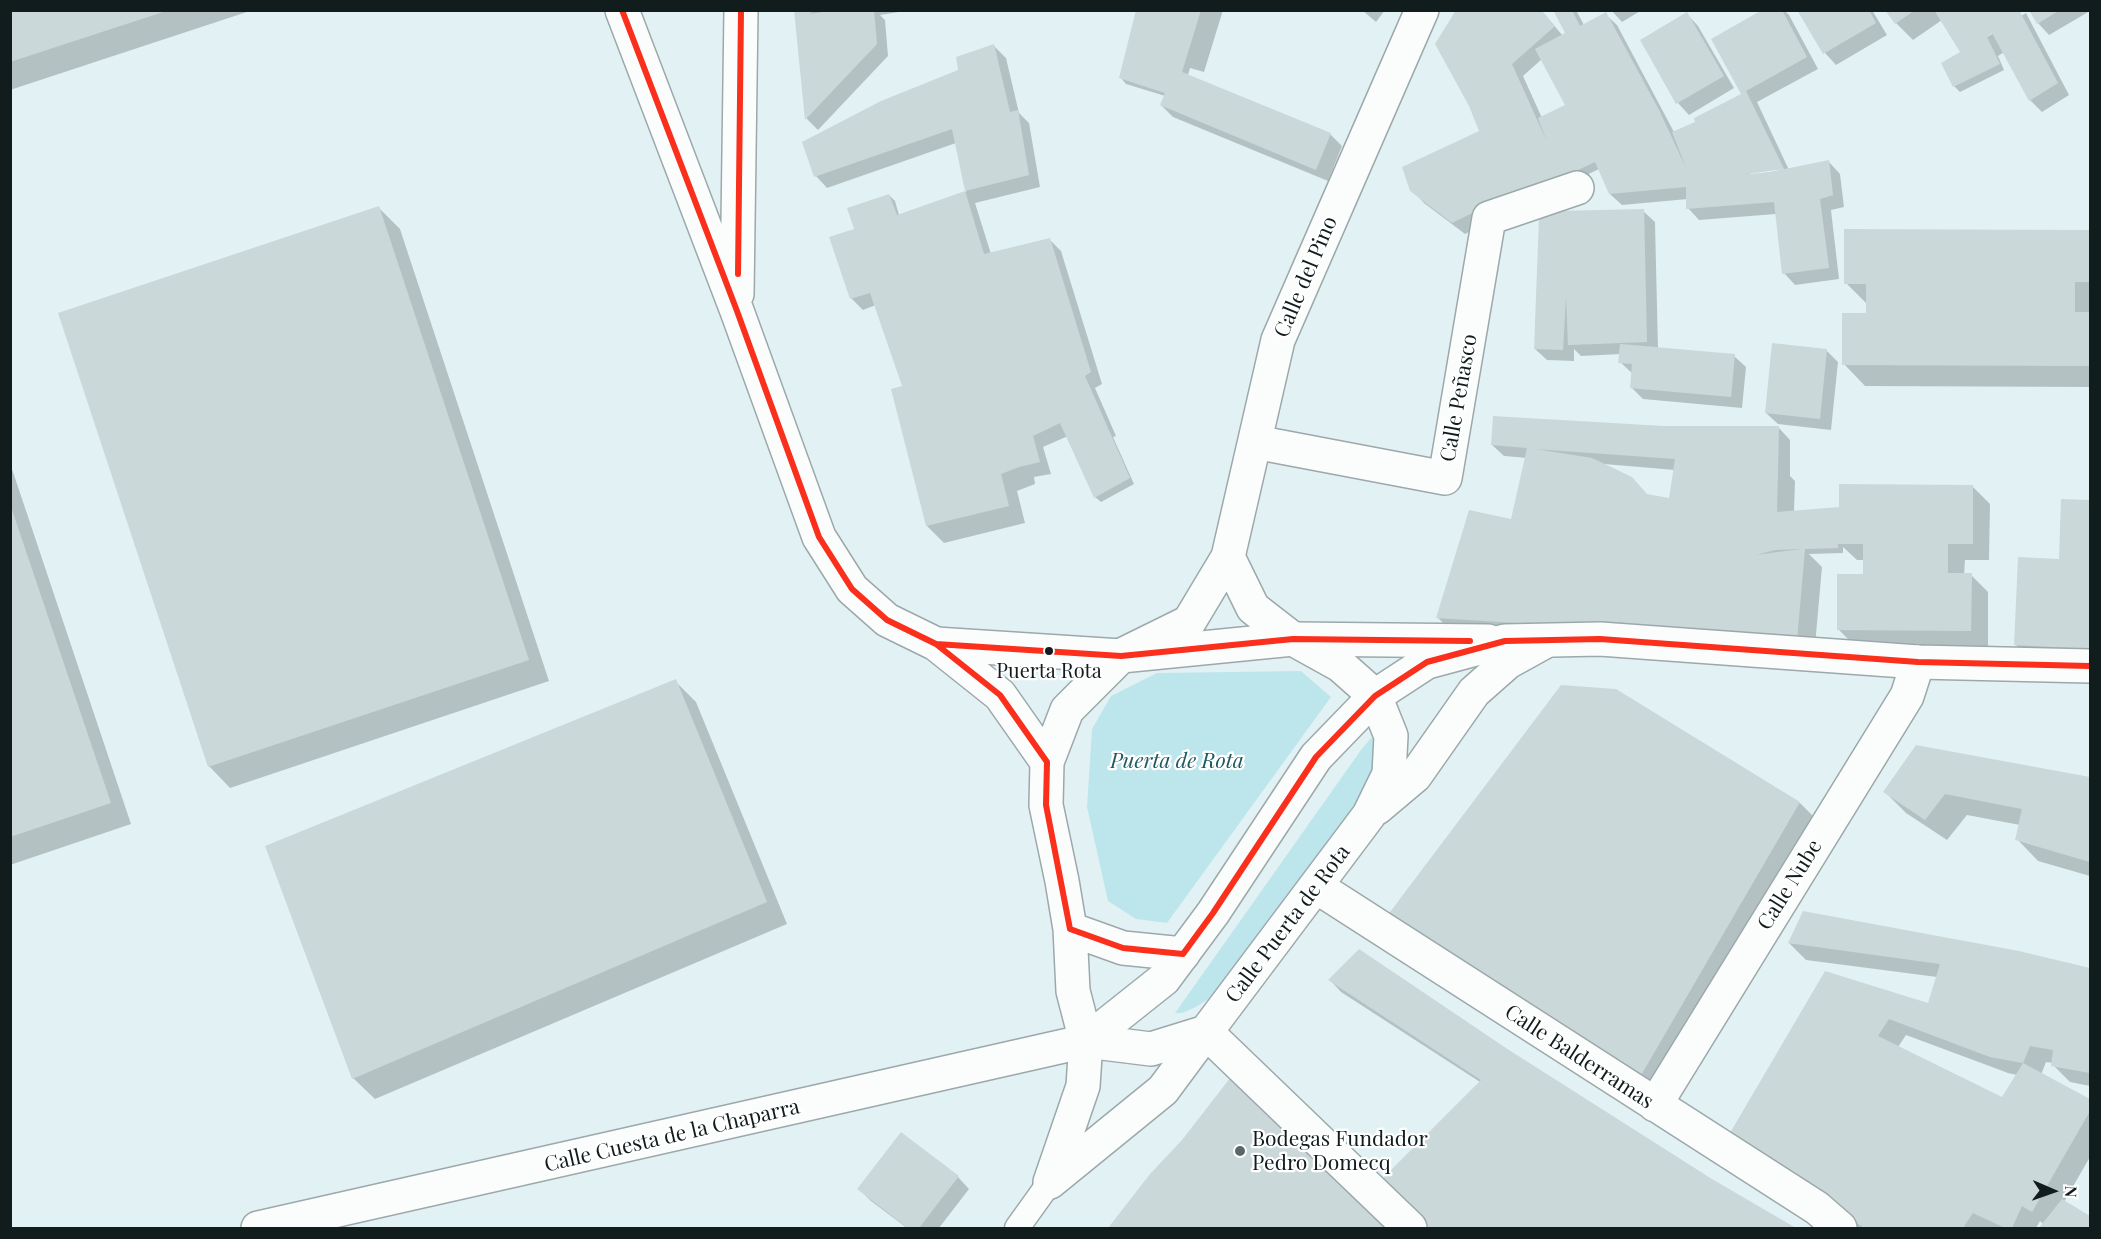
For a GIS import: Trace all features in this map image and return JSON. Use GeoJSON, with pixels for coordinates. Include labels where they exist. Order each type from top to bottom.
{"type":"FeatureCollection","features":[{"type":"Feature","properties":{"kind":"street"},"geometry":{"type":"LineString","coordinates":[[622,10],[737,311],[819,537],[852,589],[886,620],[936,644],[1000,695],[1047,762]]}},
{"type":"Feature","properties":{"kind":"street"},"geometry":{"type":"LineString","coordinates":[[737,311],[741,10]]}},
{"type":"Feature","properties":{"kind":"street","name":"Calle del Pino"},"geometry":{"type":"LineString","coordinates":[[1228,557],[1278,340],[1422,10]]}},
{"type":"Feature","properties":{"kind":"street","name":"Calle Peñasco"},"geometry":{"type":"LineString","coordinates":[[1255,442],[1445,478],[1489,218],[1577,188]]}},
{"type":"Feature","properties":{"kind":"street"},"geometry":{"type":"LineString","coordinates":[[1050,1182],[1083,1086],[1086,1041],[1073,991],[1070,929],[1046,806],[1047,762],[1067,711],[1120,656],[1189,622],[1228,557]]}},
{"type":"Feature","properties":{"kind":"street","name":"Calle Puerta de Rota"},"geometry":{"type":"LineString","coordinates":[[1050,1182],[1163,1090],[1317,888],[1369,815],[1389,774],[1391,736],[1375,696],[1340,665],[1293,639],[1253,608],[1228,557]]}},
{"type":"Feature","properties":{"kind":"street"},"geometry":{"type":"LineString","coordinates":[[936,644],[1120,656],[1293,639],[1505,641],[1600,639],[1918,662],[2091,666]]}},
{"type":"Feature","properties":{"kind":"street","name":"Calle Puerta de Rota"},"geometry":{"type":"LineString","coordinates":[[1369,815],[1415,776],[1474,692],[1508,662],[1546,640]]}},
{"type":"Feature","properties":{"kind":"street"},"geometry":{"type":"LineString","coordinates":[[1086,1041],[1164,978],[1213,913],[1316,757],[1375,696],[1426,662],[1505,641]]}},
{"type":"Feature","properties":{"kind":"street","name":"Calle Nube"},"geometry":{"type":"LineString","coordinates":[[1655,1106],[1907,696],[1918,662]]}},
{"type":"Feature","properties":{"kind":"street","name":"Calle Balderramas"},"geometry":{"type":"LineString","coordinates":[[1317,888],[1816,1208],[1840,1228]]}},
{"type":"Feature","properties":{"kind":"street"},"geometry":{"type":"LineString","coordinates":[[1070,929],[1123,948],[1183,954]]}},
{"type":"Feature","properties":{"kind":"street"},"geometry":{"type":"LineString","coordinates":[[1086,1041],[1151,1049],[1206,1032],[1410,1228]]}},
{"type":"Feature","properties":{"kind":"street","name":"Calle Cuesta de la Chaparra"},"geometry":{"type":"LineString","coordinates":[[258,1228],[1086,1041]]}},
{"type":"Feature","properties":{"kind":"lane"},"geometry":{"type":"LineString","coordinates":[[1017,1228],[1050,1182]]}},
{"type":"Feature","properties":{"kind":"green space","name":"Puerta de Rota"},"geometry":{"type":"Polygon","coordinates":[[[1301,671],[1331,697],[1167,923],[1136,919],[1108,901],[1087,807],[1092,729],[1111,696],[1157,673],[1301,671]]]}},
{"type":"Feature","properties":{"kind":"green space"},"geometry":{"type":"Polygon","coordinates":[[[1371,738],[1375,741],[1373,768],[1362,796],[1222,986],[1194,1008],[1175,1013],[1361,750],[1371,738]]]}},
{"type":"Feature","properties":{"kind":"building"},"geometry":{"type":"Polygon","coordinates":[[[10,10],[166,10],[166,11],[10,62],[10,10]]]}},
{"type":"Feature","properties":{"kind":"building"},"geometry":{"type":"Polygon","coordinates":[[[794,10],[816,10],[809,14],[838,10],[874,10],[877,44],[805,120],[794,10]]]}},
{"type":"Feature","properties":{"kind":"building"},"geometry":{"type":"Polygon","coordinates":[[[1136,10],[1201,10],[1182,72],[1331,133],[1316,170],[1160,105],[1165,93],[1119,78],[1136,10]]]}},
{"type":"Feature","properties":{"kind":"building"},"geometry":{"type":"Polygon","coordinates":[[[1456,10],[1541,10],[1555,26],[1512,64],[1547,142],[1538,118],[1565,105],[1535,49],[1565,33],[1553,10],[1572,10],[1580,26],[1606,12],[1659,110],[1687,170],[1672,132],[1695,122],[1694,118],[1741,94],[1711,39],[1762,10],[1782,10],[1807,57],[1746,91],[1784,169],[1740,175],[1770,172],[1829,160],[1833,195],[1820,199],[1829,268],[1782,274],[1774,202],[1686,209],[1686,187],[1609,194],[1595,162],[1563,177],[1505,197],[1452,223],[1410,191],[1402,167],[1479,131],[1469,106],[1435,44],[1456,10]]]}},
{"type":"Feature","properties":{"kind":"building"},"geometry":{"type":"Polygon","coordinates":[[[1797,10],[1869,10],[1876,23],[1823,54],[1797,10]]]}},
{"type":"Feature","properties":{"kind":"building"},"geometry":{"type":"Polygon","coordinates":[[[1885,10],[1915,10],[1895,24],[1885,10]]]}},
{"type":"Feature","properties":{"kind":"building"},"geometry":{"type":"Polygon","coordinates":[[[1934,10],[2019,10],[2058,83],[2029,101],[1992,33],[1987,37],[2000,64],[1953,87],[1941,63],[1960,52],[1934,10]]]}},
{"type":"Feature","properties":{"kind":"building"},"geometry":{"type":"Polygon","coordinates":[[[2029,10],[2060,10],[2037,24],[2029,10]]]}},
{"type":"Feature","properties":{"kind":"building"},"geometry":{"type":"Polygon","coordinates":[[[1687,12],[1724,76],[1676,104],[1640,40],[1687,12]]]}},
{"type":"Feature","properties":{"kind":"building"},"geometry":{"type":"Polygon","coordinates":[[[994,44],[1010,112],[1018,110],[1029,175],[965,191],[952,129],[814,177],[802,142],[881,101],[958,70],[956,57],[994,44]]]}},
{"type":"Feature","properties":{"kind":"building"},"geometry":{"type":"Polygon","coordinates":[[[965,191],[984,254],[1050,238],[1091,372],[1085,376],[1130,478],[1094,498],[1060,423],[1033,436],[1040,462],[1001,474],[1009,506],[926,526],[891,389],[902,386],[870,293],[883,289],[850,299],[829,237],[854,229],[847,208],[889,194],[897,215],[965,191]]]}},
{"type":"Feature","properties":{"kind":"building"},"geometry":{"type":"Polygon","coordinates":[[[379,206],[529,660],[208,767],[58,313],[379,206]]]}},
{"type":"Feature","properties":{"kind":"building"},"geometry":{"type":"Polygon","coordinates":[[[1644,209],[1647,342],[1568,345],[1566,296],[1563,350],[1534,349],[1539,217],[1553,211],[1644,209]]]}},
{"type":"Feature","properties":{"kind":"building"},"geometry":{"type":"Polygon","coordinates":[[[1844,229],[2090,230],[2090,282],[2075,282],[2075,312],[2090,312],[2090,366],[1842,365],[1842,313],[1866,313],[1866,284],[1844,284],[1844,229]]]}},
{"type":"Feature","properties":{"kind":"building"},"geometry":{"type":"Polygon","coordinates":[[[1772,343],[1827,349],[1820,419],[1765,413],[1772,343]]]}},
{"type":"Feature","properties":{"kind":"building"},"geometry":{"type":"Polygon","coordinates":[[[1620,344],[1735,354],[1731,397],[1630,388],[1632,364],[1618,363],[1620,344]]]}},
{"type":"Feature","properties":{"kind":"building"},"geometry":{"type":"Polygon","coordinates":[[[1493,416],[1664,426],[1779,426],[1777,512],[1839,507],[1839,484],[1973,485],[1973,544],[1948,544],[1948,573],[1972,573],[1971,631],[1837,630],[1837,574],[1863,574],[1863,544],[1838,544],[1838,548],[1805,549],[1797,640],[1436,618],[1469,510],[1511,519],[1527,448],[1491,445],[1493,416]],[[1535,449],[1592,458],[1632,477],[1647,494],[1669,498],[1675,459],[1535,449]],[[1801,549],[1775,550],[1756,555],[1801,549]]]}},
{"type":"Feature","properties":{"kind":"building"},"geometry":{"type":"Polygon","coordinates":[[[2061,499],[2090,500],[2090,649],[2014,645],[2018,557],[2059,559],[2061,499]]]}},
{"type":"Feature","properties":{"kind":"building"},"geometry":{"type":"Polygon","coordinates":[[[10,504],[111,803],[10,837],[10,504]]]}},
{"type":"Feature","properties":{"kind":"building"},"geometry":{"type":"Polygon","coordinates":[[[676,679],[767,902],[352,1079],[265,846],[676,679]]]}},
{"type":"Feature","properties":{"kind":"building"},"geometry":{"type":"Polygon","coordinates":[[[1561,685],[1616,689],[1800,802],[1640,1077],[1387,916],[1561,685]]]}},
{"type":"Feature","properties":{"kind":"building"},"geometry":{"type":"Polygon","coordinates":[[[1916,745],[2090,777],[2090,862],[2015,840],[2022,809],[1945,794],[1925,820],[1883,792],[1916,745]]]}},
{"type":"Feature","properties":{"kind":"building"},"geometry":{"type":"Polygon","coordinates":[[[1803,911],[2019,951],[2090,968],[2090,1073],[2051,1066],[2053,1050],[2030,1046],[2023,1063],[2090,1099],[2090,1111],[2032,1212],[2022,1206],[2012,1228],[2005,1228],[1973,1213],[1963,1228],[1864,1228],[1793,1178],[1727,1138],[1825,971],[1928,1003],[1940,964],[1788,943],[1803,911]],[[1889,1019],[1878,1036],[2002,1097],[2023,1063],[1990,1057],[1889,1019]]]}},
{"type":"Feature","properties":{"kind":"building"},"geometry":{"type":"Polygon","coordinates":[[[1359,949],[1509,1050],[1712,1179],[1796,1228],[1429,1228],[1380,1181],[1481,1080],[1328,980],[1359,949]]]}},
{"type":"Feature","properties":{"kind":"building","name":"Bodegas Fundador Pedro Domecq"},"geometry":{"type":"Polygon","coordinates":[[[1234,1073],[1393,1228],[1108,1228],[1150,1174],[1182,1140],[1234,1073]]]}},
{"type":"Feature","properties":{"kind":"building"},"geometry":{"type":"Polygon","coordinates":[[[901,1132],[959,1176],[919,1228],[908,1228],[857,1189],[901,1132]]]}},
{"type":"Feature","properties":{"kind":"building"},"geometry":{"type":"Polygon","coordinates":[[[2062,1199],[2090,1216],[2090,1228],[2039,1228],[2062,1199]]]}},
{"type":"Feature","properties":{"kind":"transit line"},"geometry":{"type":"LineString","coordinates":[[622,10],[737,311],[819,537],[852,589],[887,620],[936,644],[1000,695],[1047,762],[1046,805],[1070,929],[1123,948],[1183,954],[1213,913],[1316,757],[1375,696],[1427,662],[1505,641],[1600,639],[1918,662],[2090,666]]}},
{"type":"Feature","properties":{"kind":"transit line"},"geometry":{"type":"LineString","coordinates":[[738,274],[741,10]]}},
{"type":"Feature","properties":{"kind":"transit line"},"geometry":{"type":"LineString","coordinates":[[924,638],[936,644],[1121,656],[1293,639],[1470,641]]}},
{"type":"Feature","properties":{"kind":"place","name":"Puerta Rota"},"geometry":{"type":"Point","coordinates":[1049,651]}},
{"type":"Feature","properties":{"kind":"place","name":"Bodegas Fundador Pedro Domecq"},"geometry":{"type":"Point","coordinates":[1240,1151]}}]}
